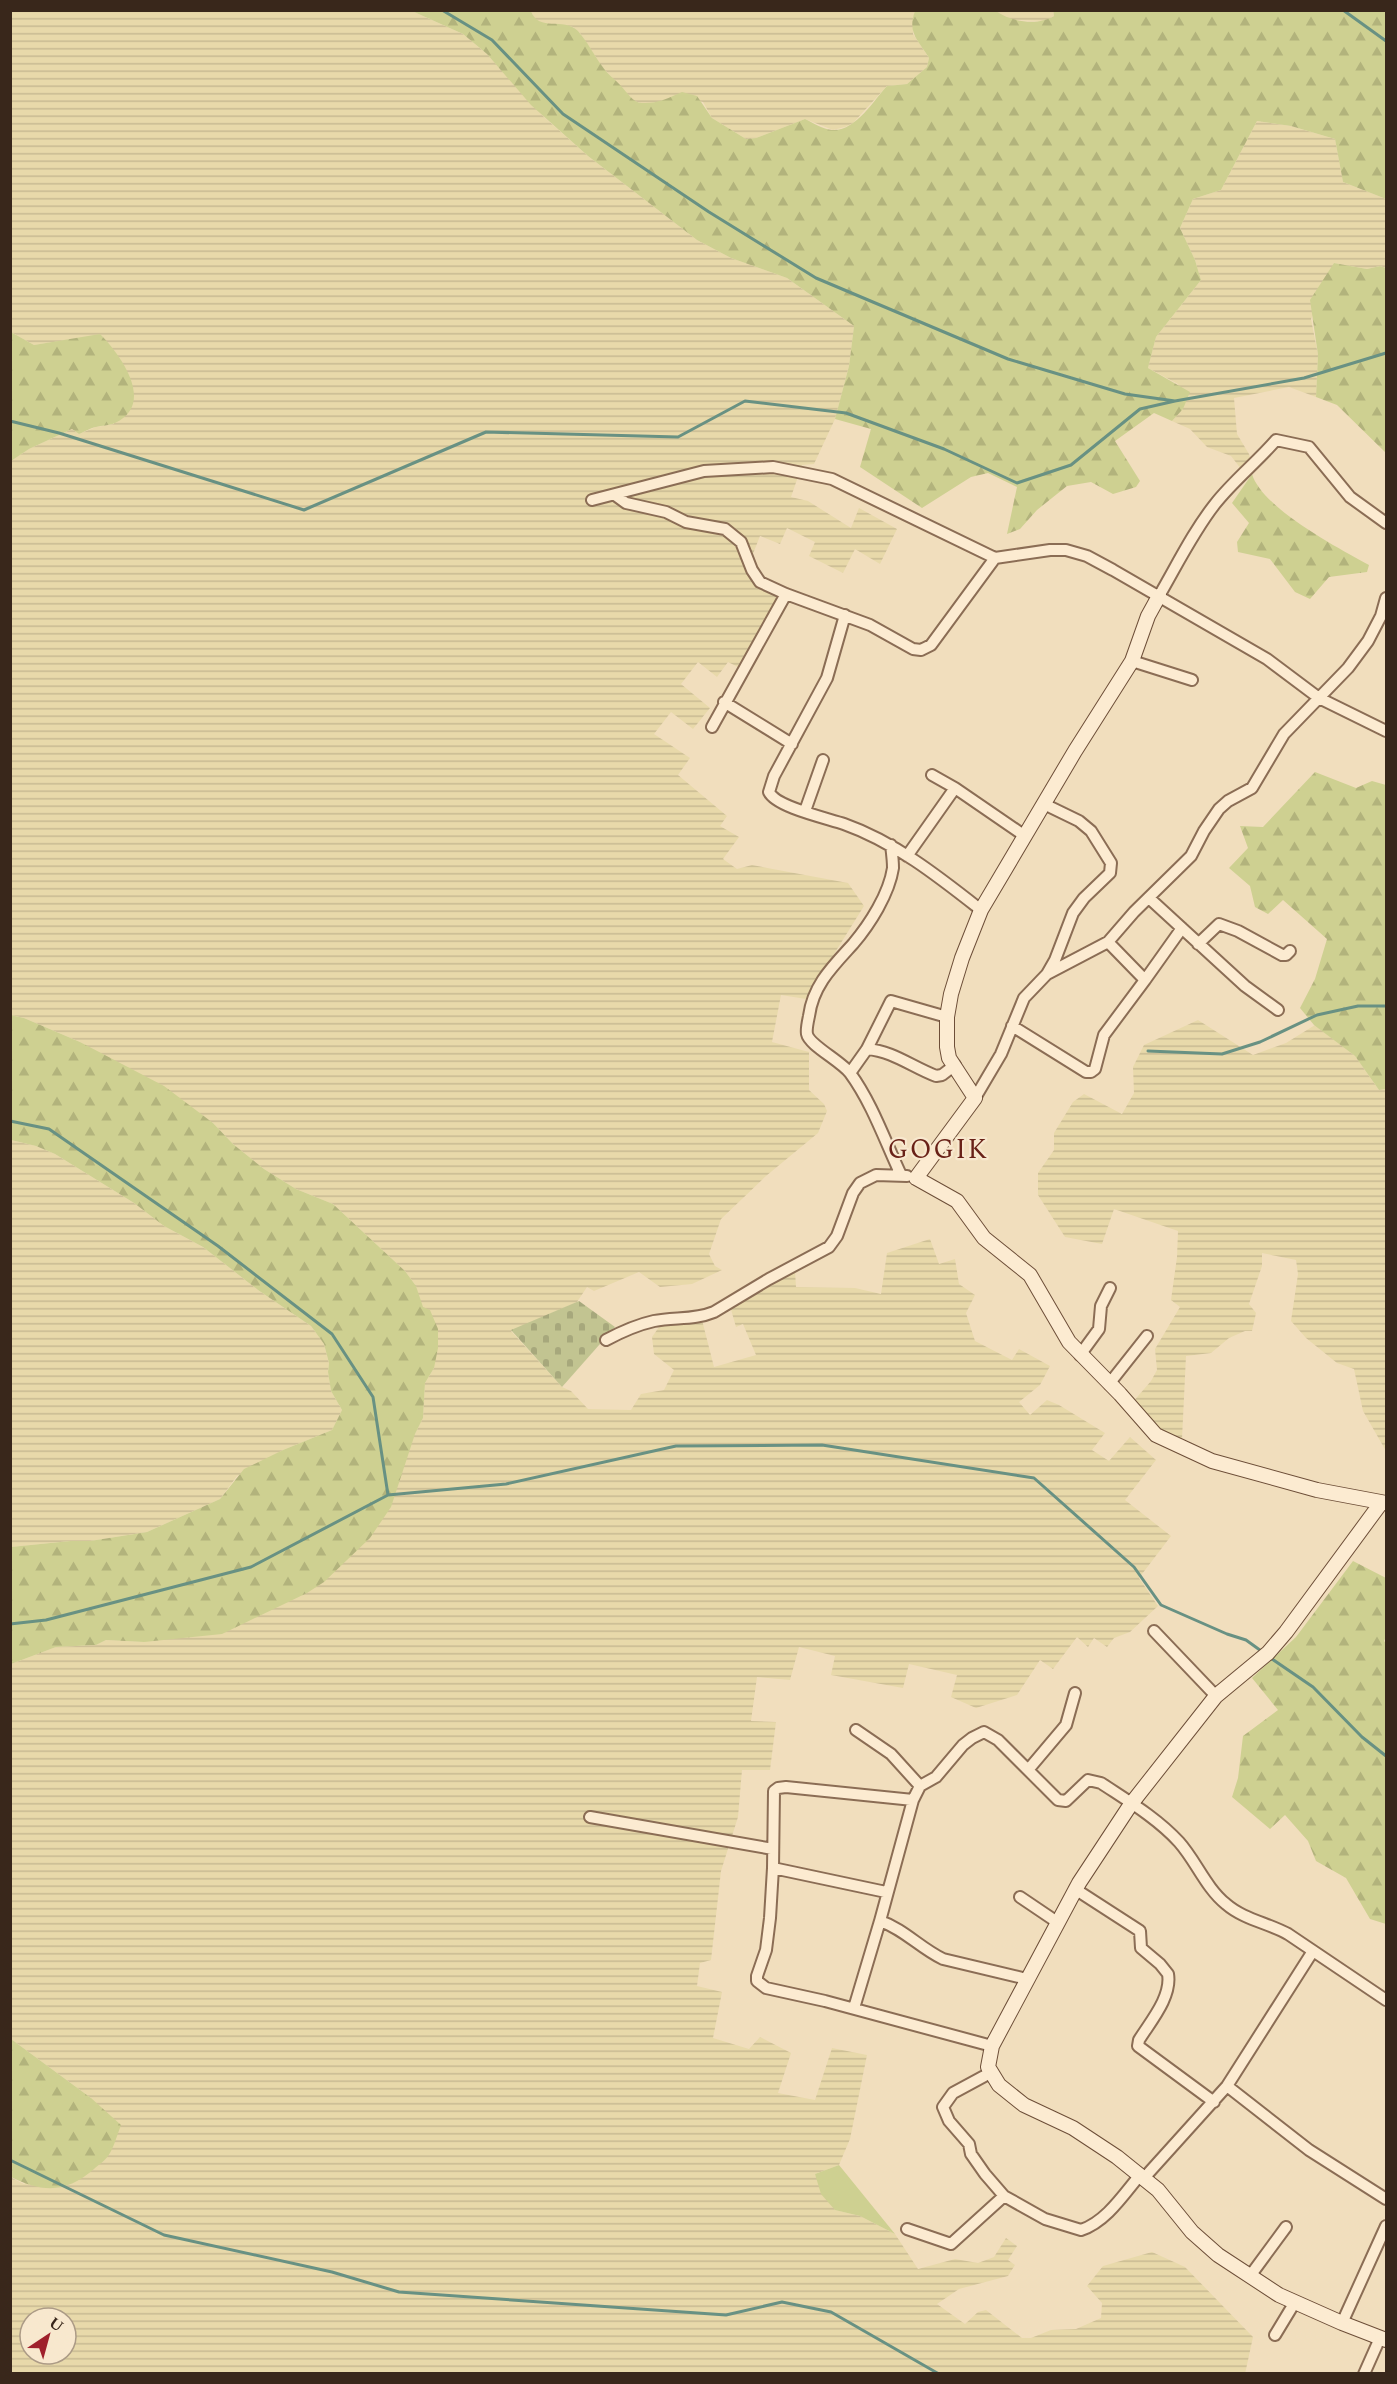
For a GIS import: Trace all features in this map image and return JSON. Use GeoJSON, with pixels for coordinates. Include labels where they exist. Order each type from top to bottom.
{"type":"FeatureCollection","features":[{"type":"Feature","properties":{"kind":"street"},"geometry":{"type":"LineString","coordinates":[[975,1098],[949,1058],[947,1017],[962,958],[981,910],[1132,661],[1148,616],[1190,540],[1216,503],[1276,440],[1310,447],[1350,497],[1386,524]]}},
{"type":"Feature","properties":{"kind":"street"},"geometry":{"type":"LineString","coordinates":[[592,500],[704,471],[773,467],[832,479],[995,558],[1066,550],[1087,556],[1267,659],[1319,698],[1386,731]]}},
{"type":"Feature","properties":{"kind":"street"},"geometry":{"type":"LineString","coordinates":[[615,495],[632,505],[666,512],[686,522],[725,529],[741,542],[752,570],[760,582],[870,625],[913,649],[927,649],[995,558]]}},
{"type":"Feature","properties":{"kind":"street"},"geometry":{"type":"LineString","coordinates":[[712,727],[786,594]]}},
{"type":"Feature","properties":{"kind":"street"},"geometry":{"type":"LineString","coordinates":[[916,1178],[975,1098],[1001,1054],[1024,998],[1047,974],[1108,942],[1134,912],[1191,856],[1219,809],[1228,801],[1252,788],[1284,734],[1348,668],[1368,641],[1381,616],[1386,598]]}},
{"type":"Feature","properties":{"kind":"street"},"geometry":{"type":"LineString","coordinates":[[845,615],[827,678],[769,787],[769,792],[784,806],[862,830],[891,845],[981,910]]}},
{"type":"Feature","properties":{"kind":"street"},"geometry":{"type":"LineString","coordinates":[[1132,661],[1192,680]]}},
{"type":"Feature","properties":{"kind":"street"},"geometry":{"type":"LineString","coordinates":[[724,702],[792,744]]}},
{"type":"Feature","properties":{"kind":"street"},"geometry":{"type":"LineString","coordinates":[[805,811],[823,760]]}},
{"type":"Feature","properties":{"kind":"street"},"geometry":{"type":"LineString","coordinates":[[932,775],[1025,836]]}},
{"type":"Feature","properties":{"kind":"street"},"geometry":{"type":"LineString","coordinates":[[907,856],[955,788]]}},
{"type":"Feature","properties":{"kind":"street"},"geometry":{"type":"LineString","coordinates":[[1044,804],[1079,821],[1091,831],[1111,864],[1110,873],[1084,898],[1073,913],[1047,974]]}},
{"type":"Feature","properties":{"kind":"street"},"geometry":{"type":"LineString","coordinates":[[891,845],[893,865],[885,893],[866,926],[819,984],[810,1007],[807,1035],[811,1042],[838,1060],[850,1072],[864,1095],[901,1175]]}},
{"type":"Feature","properties":{"kind":"street"},"geometry":{"type":"LineString","coordinates":[[1149,898],[1253,993],[1278,1010]]}},
{"type":"Feature","properties":{"kind":"street"},"geometry":{"type":"LineString","coordinates":[[1198,944],[1220,924],[1282,955],[1290,951]]}},
{"type":"Feature","properties":{"kind":"street"},"geometry":{"type":"LineString","coordinates":[[1012,1026],[1081,1069],[1091,1072],[1095,1069],[1104,1035],[1182,928]]}},
{"type":"Feature","properties":{"kind":"street"},"geometry":{"type":"LineString","coordinates":[[1108,942],[1144,980]]}},
{"type":"Feature","properties":{"kind":"street"},"geometry":{"type":"LineString","coordinates":[[850,1072],[867,1048],[891,1001],[947,1017]]}},
{"type":"Feature","properties":{"kind":"street"},"geometry":{"type":"LineString","coordinates":[[867,1048],[898,1057],[936,1076],[942,1075],[955,1065]]}},
{"type":"Feature","properties":{"kind":"street"},"geometry":{"type":"LineString","coordinates":[[606,1340],[628,1328],[654,1321],[705,1316],[714,1312],[829,1247],[837,1236],[853,1193],[860,1183],[876,1175],[901,1175],[916,1178],[957,1201],[984,1238],[1030,1275],[1061,1330],[1080,1355],[1156,1435],[1188,1452],[1212,1461],[1317,1490],[1383,1503],[1286,1632],[1265,1656],[1216,1696],[1131,1804],[1075,1889],[992,2046],[988,2059],[990,2073],[999,2085],[1024,2105],[1090,2138],[1142,2176],[1158,2190],[1192,2232],[1218,2255],[1295,2302],[1342,2324],[1383,2339],[1364,2373]]}},
{"type":"Feature","properties":{"kind":"street"},"geometry":{"type":"LineString","coordinates":[[1080,1355],[1099,1329],[1101,1306],[1110,1288]]}},
{"type":"Feature","properties":{"kind":"street"},"geometry":{"type":"LineString","coordinates":[[1109,1384],[1147,1336]]}},
{"type":"Feature","properties":{"kind":"street"},"geometry":{"type":"LineString","coordinates":[[1154,1631],[1216,1696]]}},
{"type":"Feature","properties":{"kind":"street"},"geometry":{"type":"LineString","coordinates":[[1028,1770],[1066,1725],[1075,1693]]}},
{"type":"Feature","properties":{"kind":"street"},"geometry":{"type":"LineString","coordinates":[[856,1730],[891,1754],[920,1786]]}},
{"type":"Feature","properties":{"kind":"street"},"geometry":{"type":"LineString","coordinates":[[854,2008],[886,1893],[920,1786],[936,1776],[972,1738],[984,1732],[998,1740],[1053,1796],[1062,1801],[1066,1801],[1083,1784],[1091,1780],[1101,1783],[1152,1818],[1176,1838],[1213,1891],[1228,1906],[1246,1917],[1275,1927],[1386,2000]]}},
{"type":"Feature","properties":{"kind":"street"},"geometry":{"type":"LineString","coordinates":[[914,1800],[778,1788],[774,1791],[772,1797],[773,1868],[766,1950],[757,1981],[766,1988],[854,2008],[992,2046]]}},
{"type":"Feature","properties":{"kind":"street"},"geometry":{"type":"LineString","coordinates":[[590,1817],[773,1849]]}},
{"type":"Feature","properties":{"kind":"street"},"geometry":{"type":"LineString","coordinates":[[773,1868],[886,1893]]}},
{"type":"Feature","properties":{"kind":"street"},"geometry":{"type":"LineString","coordinates":[[1075,1889],[1140,1931],[1141,1948],[1168,1974],[1167,1989],[1161,2004],[1139,2040],[1138,2046],[1214,2102]]}},
{"type":"Feature","properties":{"kind":"street"},"geometry":{"type":"LineString","coordinates":[[1020,1897],[1057,1922]]}},
{"type":"Feature","properties":{"kind":"street"},"geometry":{"type":"LineString","coordinates":[[880,1921],[904,1933],[932,1954],[943,1959],[1027,1979]]}},
{"type":"Feature","properties":{"kind":"street"},"geometry":{"type":"LineString","coordinates":[[990,2073],[953,2093],[943,2107],[949,2121],[964,2137],[971,2154],[1004,2196],[1045,2219],[1081,2230],[1105,2215],[1214,2102],[1227,2086],[1313,1951]]}},
{"type":"Feature","properties":{"kind":"street"},"geometry":{"type":"LineString","coordinates":[[1227,2086],[1309,2150],[1386,2199]]}},
{"type":"Feature","properties":{"kind":"street"},"geometry":{"type":"LineString","coordinates":[[907,2229],[951,2244],[1004,2196]]}},
{"type":"Feature","properties":{"kind":"street"},"geometry":{"type":"LineString","coordinates":[[1342,2324],[1386,2226]]}},
{"type":"Feature","properties":{"kind":"street"},"geometry":{"type":"LineString","coordinates":[[1250,2276],[1286,2227]]}},
{"type":"Feature","properties":{"kind":"street"},"geometry":{"type":"LineString","coordinates":[[1275,2335],[1295,2302]]}},
{"type":"Feature","properties":{"kind":"shaded area"},"geometry":{"type":"Polygon","coordinates":[[[11,11],[412,11],[463,34],[487,54],[544,117],[588,156],[697,240],[731,258],[787,278],[854,326],[849,366],[835,419],[814,464],[802,465],[791,497],[808,501],[851,528],[859,508],[897,529],[880,564],[855,549],[843,573],[809,556],[815,542],[787,528],[780,544],[760,536],[747,569],[781,597],[738,667],[728,662],[717,677],[698,662],[681,684],[710,708],[693,729],[671,712],[654,734],[690,758],[678,775],[727,816],[720,826],[739,837],[723,859],[737,869],[752,865],[848,883],[864,906],[806,999],[781,995],[772,1042],[809,1052],[809,1090],[824,1104],[827,1111],[818,1133],[766,1176],[721,1219],[709,1254],[715,1266],[722,1270],[692,1284],[660,1287],[639,1272],[594,1291],[587,1287],[577,1302],[511,1331],[562,1387],[571,1391],[588,1409],[631,1410],[641,1394],[664,1390],[674,1370],[654,1354],[652,1337],[659,1327],[658,1324],[702,1320],[714,1367],[756,1355],[743,1324],[736,1327],[730,1306],[795,1271],[796,1287],[855,1288],[881,1294],[887,1253],[930,1239],[939,1264],[955,1259],[959,1284],[975,1295],[966,1313],[975,1341],[1012,1360],[1019,1349],[1050,1366],[1040,1385],[1019,1402],[1030,1415],[1047,1400],[1105,1433],[1092,1450],[1109,1461],[1130,1437],[1156,1460],[1125,1500],[1171,1536],[1139,1578],[1158,1606],[1130,1632],[1114,1638],[1107,1647],[1094,1638],[1088,1647],[1077,1637],[1053,1669],[1040,1660],[1017,1695],[976,1708],[951,1697],[957,1675],[909,1664],[903,1688],[831,1675],[835,1656],[799,1647],[790,1680],[757,1677],[751,1721],[776,1722],[770,1770],[742,1770],[738,1817],[721,1871],[711,1960],[700,1963],[697,1986],[722,1992],[713,2038],[749,2049],[760,2037],[791,2053],[778,2093],[815,2100],[832,2048],[867,2055],[850,2139],[839,2165],[815,2174],[835,2210],[860,2216],[895,2234],[918,2269],[955,2259],[978,2263],[994,2257],[1006,2238],[1017,2246],[1008,2260],[1015,2265],[1008,2276],[959,2289],[937,2304],[965,2324],[978,2312],[986,2310],[1022,2338],[1031,2338],[1051,2330],[1076,2329],[1101,2318],[1102,2303],[1087,2286],[1103,2266],[1152,2252],[1185,2267],[1253,2337],[1245,2374],[11,2373],[10,2177],[24,2184],[91,2098],[11,2039],[11,1664],[56,1647],[96,1645],[106,1640],[144,1642],[415,1434],[423,1418],[425,1383],[434,1368],[416,1286],[405,1271],[333,1204],[296,1189],[264,1169],[233,1144],[213,1123],[80,1042],[24,1018],[11,1015],[11,461],[29,449],[72,429],[79,434],[96,427],[114,424],[100,335],[34,345],[11,332],[11,11]]]}},
{"type":"Feature","properties":{"kind":"shaded area"},"geometry":{"type":"Polygon","coordinates":[[[531,11],[915,11],[913,34],[929,58],[927,67],[907,84],[887,86],[853,123],[845,127],[833,130],[805,119],[756,138],[746,139],[712,118],[703,102],[674,96],[666,101],[644,104],[634,101],[603,68],[580,33],[573,27],[540,24],[531,11]]]}},
{"type":"Feature","properties":{"kind":"shaded area"},"geometry":{"type":"Polygon","coordinates":[[[996,11],[1053,11],[1054,16],[1046,21],[1013,20],[1005,18],[996,11]]]}},
{"type":"Feature","properties":{"kind":"shaded area"},"geometry":{"type":"Polygon","coordinates":[[[1257,121],[1291,126],[1335,139],[1343,182],[1386,199],[1386,268],[1380,266],[1367,269],[1334,263],[1311,319],[1318,355],[1316,397],[1289,387],[1234,398],[1237,434],[1251,462],[1252,474],[1248,478],[1231,456],[1207,447],[1190,429],[1172,421],[1183,409],[1178,384],[1148,368],[1156,337],[1201,280],[1195,260],[1180,228],[1193,199],[1221,190],[1257,121]]]}},
{"type":"Feature","properties":{"kind":"shaded area"},"geometry":{"type":"Polygon","coordinates":[[[1198,1020],[1253,1055],[1286,1043],[1315,1025],[1355,1056],[1379,1090],[1386,1089],[1386,1451],[1363,1411],[1354,1369],[1337,1363],[1306,1338],[1291,1321],[1298,1274],[1296,1260],[1262,1253],[1262,1266],[1249,1304],[1256,1313],[1252,1331],[1245,1331],[1229,1338],[1211,1353],[1186,1356],[1182,1439],[1168,1436],[1132,1403],[1151,1381],[1157,1370],[1155,1349],[1180,1307],[1171,1300],[1178,1231],[1114,1209],[1102,1244],[1065,1237],[1038,1195],[1038,1173],[1054,1150],[1054,1133],[1073,1102],[1084,1094],[1122,1114],[1134,1093],[1133,1067],[1144,1045],[1198,1020]]]}},
{"type":"Feature","properties":{"kind":"shaded area"},"geometry":{"type":"Polygon","coordinates":[[[11,1140],[36,1146],[55,1154],[134,1203],[164,1226],[203,1247],[258,1290],[311,1326],[324,1344],[329,1363],[331,1391],[342,1410],[332,1430],[283,1450],[237,1476],[220,1499],[147,1532],[90,1541],[11,1547],[11,1140]]]}},
{"type":"Feature","properties":{"kind":"green space"},"geometry":{"type":"Polygon","coordinates":[[[1053,10],[1386,11],[1386,199],[1343,182],[1335,139],[1291,126],[1257,121],[1221,190],[1193,199],[1180,228],[1195,260],[1201,280],[1156,337],[1148,368],[1190,392],[1183,409],[1172,421],[1154,413],[1115,441],[1140,481],[1136,487],[1113,494],[1091,482],[1067,486],[1037,510],[1020,529],[1007,534],[1017,487],[988,473],[971,477],[922,508],[860,467],[871,429],[835,419],[849,366],[854,326],[787,278],[731,258],[697,240],[588,156],[531,105],[487,54],[463,34],[412,11],[531,11],[540,21],[565,25],[578,31],[604,69],[636,101],[652,103],[682,92],[697,96],[712,118],[746,139],[756,138],[805,119],[832,130],[840,129],[856,121],[887,86],[907,84],[927,67],[929,58],[913,31],[915,11],[996,11],[1009,18],[1033,22],[1054,16],[1053,10]]]}},
{"type":"Feature","properties":{"kind":"green space"},"geometry":{"type":"Polygon","coordinates":[[[1334,263],[1367,269],[1380,266],[1386,268],[1386,453],[1337,405],[1316,397],[1318,355],[1310,300],[1334,263]]]}},
{"type":"Feature","properties":{"kind":"green space"},"geometry":{"type":"Polygon","coordinates":[[[11,332],[34,345],[100,334],[117,354],[131,379],[134,392],[133,404],[127,415],[113,424],[79,434],[72,429],[29,449],[11,461],[11,332]]]}},
{"type":"Feature","properties":{"kind":"green space"},"geometry":{"type":"Polygon","coordinates":[[[1252,474],[1270,500],[1285,513],[1321,538],[1369,565],[1367,572],[1329,577],[1310,599],[1295,592],[1270,559],[1238,552],[1237,542],[1249,523],[1232,503],[1252,474]]]}},
{"type":"Feature","properties":{"kind":"green space"},"geometry":{"type":"Polygon","coordinates":[[[1315,772],[1356,788],[1372,781],[1386,785],[1386,1089],[1379,1090],[1355,1056],[1314,1025],[1300,1008],[1315,979],[1327,939],[1283,900],[1268,914],[1255,907],[1250,886],[1229,868],[1248,848],[1240,826],[1263,827],[1315,772]]]}},
{"type":"Feature","properties":{"kind":"green space"},"geometry":{"type":"Polygon","coordinates":[[[11,1015],[24,1018],[80,1042],[164,1086],[213,1123],[233,1144],[264,1169],[296,1189],[333,1204],[405,1271],[416,1286],[423,1307],[430,1310],[438,1329],[438,1348],[434,1368],[425,1383],[423,1418],[415,1434],[391,1507],[370,1538],[324,1582],[307,1593],[222,1634],[144,1642],[106,1640],[96,1645],[56,1647],[11,1664],[11,1547],[90,1541],[147,1532],[220,1499],[244,1469],[332,1430],[342,1410],[331,1391],[329,1363],[324,1344],[311,1326],[258,1290],[203,1247],[164,1226],[134,1203],[55,1154],[36,1146],[11,1140],[11,1015]]]}},
{"type":"Feature","properties":{"kind":"green space"},"geometry":{"type":"Polygon","coordinates":[[[579,1301],[615,1327],[562,1387],[511,1330],[579,1301]]]}},
{"type":"Feature","properties":{"kind":"green space"},"geometry":{"type":"Polygon","coordinates":[[[1353,1561],[1386,1578],[1386,1637],[1384,1641],[1386,1643],[1386,1924],[1370,1919],[1346,1878],[1316,1861],[1308,1841],[1285,1815],[1270,1829],[1232,1797],[1238,1778],[1243,1736],[1278,1710],[1252,1678],[1296,1637],[1353,1561]]]}},
{"type":"Feature","properties":{"kind":"green space"},"geometry":{"type":"Polygon","coordinates":[[[11,2039],[91,2098],[121,2125],[107,2158],[74,2183],[44,2188],[11,2177],[11,2039]]]}},
{"type":"Feature","properties":{"kind":"green space"},"geometry":{"type":"Polygon","coordinates":[[[839,2165],[895,2234],[860,2216],[835,2210],[821,2194],[815,2174],[839,2165]]]}},
{"type":"Feature","properties":{"kind":"waterway"},"geometry":{"type":"LineString","coordinates":[[442,10],[492,40],[563,114],[709,212],[816,278],[1008,359],[1125,394],[1175,401],[1304,378],[1386,353]]}},
{"type":"Feature","properties":{"kind":"waterway"},"geometry":{"type":"LineString","coordinates":[[1343,10],[1386,41]]}},
{"type":"Feature","properties":{"kind":"waterway"},"geometry":{"type":"LineString","coordinates":[[10,421],[59,433],[304,510],[486,432],[678,437],[745,401],[846,413],[944,449],[1017,483],[1071,465],[1140,409],[1175,401]]}},
{"type":"Feature","properties":{"kind":"waterway"},"geometry":{"type":"LineString","coordinates":[[1148,1051],[1222,1054],[1260,1042],[1317,1015],[1358,1006],[1386,1006]]}},
{"type":"Feature","properties":{"kind":"waterway"},"geometry":{"type":"LineString","coordinates":[[10,1121],[49,1129],[218,1246],[332,1334],[373,1397],[388,1495]]}},
{"type":"Feature","properties":{"kind":"waterway"},"geometry":{"type":"LineString","coordinates":[[10,1624],[46,1620],[251,1567],[388,1495],[506,1484],[676,1446],[822,1445],[1034,1478],[1134,1567],[1161,1605],[1246,1640],[1264,1653]]}},
{"type":"Feature","properties":{"kind":"waterway"},"geometry":{"type":"LineString","coordinates":[[1269,1657],[1313,1687],[1362,1737],[1386,1756]]}},
{"type":"Feature","properties":{"kind":"waterway"},"geometry":{"type":"LineString","coordinates":[[10,2160],[164,2235],[332,2272],[399,2292],[726,2315],[782,2302],[831,2312],[939,2374]]}},
{"type":"Feature","properties":{"kind":"district","name":"GOGIK"},"geometry":{"type":"Point","coordinates":[938,1149]}}]}
